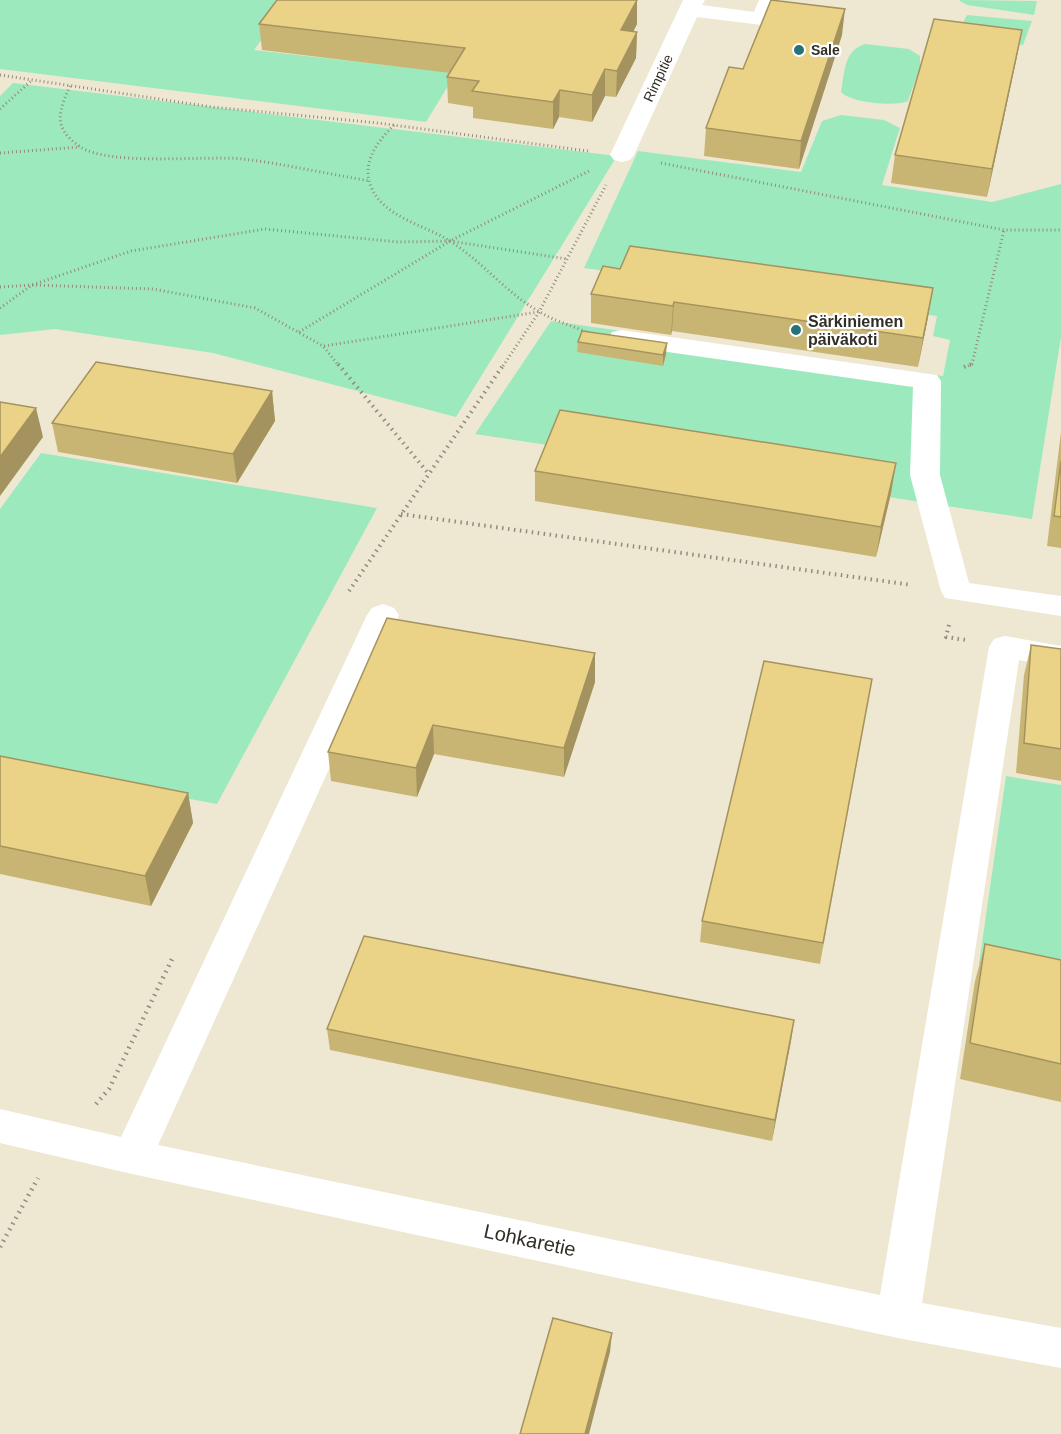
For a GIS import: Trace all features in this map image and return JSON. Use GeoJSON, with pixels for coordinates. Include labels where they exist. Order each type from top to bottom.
{"type":"FeatureCollection","features":[{"type":"Feature","properties":{"kind":"street"},"geometry":{"type":"LineString","coordinates":[[692,5],[762,19],[770,0]]}},
{"type":"Feature","properties":{"kind":"street","name":"Rimpitie"},"geometry":{"type":"LineString","coordinates":[[622,155],[692,5]]}},
{"type":"Feature","properties":{"kind":"street"},"geometry":{"type":"LineString","coordinates":[[589,333],[927,381],[925,476],[956,591],[1061,606]]}},
{"type":"Feature","properties":{"kind":"street"},"geometry":{"type":"LineString","coordinates":[[132,1157],[383,615]]}},
{"type":"Feature","properties":{"kind":"street"},"geometry":{"type":"LineString","coordinates":[[898,1318],[1005,647],[1061,657]]}},
{"type":"Feature","properties":{"kind":"street","name":"Lohkaretie"},"geometry":{"type":"LineString","coordinates":[[0,1125],[132,1157],[898,1318],[1061,1348]]}},
{"type":"Feature","properties":{"kind":"path"},"geometry":{"type":"LineString","coordinates":[[0,75],[212,107],[394,125],[622,155],[1004,230],[1061,230]]}},
{"type":"Feature","properties":{"kind":"path"},"geometry":{"type":"LineString","coordinates":[[0,109],[32,80]]}},
{"type":"Feature","properties":{"kind":"path"},"geometry":{"type":"LineString","coordinates":[[70,86],[59,112],[63,131],[80,147]]}},
{"type":"Feature","properties":{"kind":"path"},"geometry":{"type":"LineString","coordinates":[[394,125],[381,136],[369,155],[370,181],[380,200],[412,222],[450,241],[539,312],[589,333]]}},
{"type":"Feature","properties":{"kind":"path"},"geometry":{"type":"LineString","coordinates":[[0,153],[80,147],[114,157],[242,159],[370,181]]}},
{"type":"Feature","properties":{"kind":"path"},"geometry":{"type":"LineString","coordinates":[[298,332],[450,241],[622,155]]}},
{"type":"Feature","properties":{"kind":"path"},"geometry":{"type":"LineString","coordinates":[[0,308],[32,285],[131,251],[265,229],[398,242],[450,241],[567,259]]}},
{"type":"Feature","properties":{"kind":"path"},"geometry":{"type":"LineString","coordinates":[[927,381],[972,364],[1004,230]]}},
{"type":"Feature","properties":{"kind":"path"},"geometry":{"type":"LineString","coordinates":[[0,287],[32,285],[153,289],[255,308],[323,346],[429,474]]}},
{"type":"Feature","properties":{"kind":"path"},"geometry":{"type":"LineString","coordinates":[[323,346],[539,312]]}},
{"type":"Feature","properties":{"kind":"path"},"geometry":{"type":"LineString","coordinates":[[401,514],[956,591]]}},
{"type":"Feature","properties":{"kind":"path"},"geometry":{"type":"LineString","coordinates":[[0,1247],[60,1140]]}},
{"type":"Feature","properties":{"kind":"green space"},"geometry":{"type":"Polygon","coordinates":[[[0,0],[493,0],[286,7],[254,50],[456,73],[426,122],[0,69],[0,0]]]}},
{"type":"Feature","properties":{"kind":"green space"},"geometry":{"type":"Polygon","coordinates":[[[960,1],[1037,1],[1034,15],[967,5],[960,1]]]}},
{"type":"Feature","properties":{"kind":"green space"},"geometry":{"type":"Polygon","coordinates":[[[967,15],[1032,21],[1023,45],[970,37],[959,30],[967,15]]]}},
{"type":"Feature","properties":{"kind":"green space"},"geometry":{"type":"Polygon","coordinates":[[[865,44],[909,49],[920,56],[920,67],[908,101],[893,104],[873,103],[854,99],[841,92],[849,57],[858,47],[865,44]]]}},
{"type":"Feature","properties":{"kind":"green space"},"geometry":{"type":"Polygon","coordinates":[[[13,83],[617,156],[456,417],[213,353],[55,329],[0,335],[0,96],[13,83]]]}},
{"type":"Feature","properties":{"kind":"green space"},"geometry":{"type":"Polygon","coordinates":[[[841,115],[884,120],[900,128],[882,185],[992,202],[1061,184],[1061,337],[1032,519],[475,434],[551,321],[943,376],[950,340],[933,336],[937,316],[584,268],[638,151],[801,172],[822,121],[841,115]]]}},
{"type":"Feature","properties":{"kind":"green space"},"geometry":{"type":"Polygon","coordinates":[[[41,453],[377,508],[217,804],[0,764],[0,509],[41,453]]]}},
{"type":"Feature","properties":{"kind":"green space"},"geometry":{"type":"Polygon","coordinates":[[[1006,776],[1061,785],[1061,979],[979,964],[1006,776]]]}},
{"type":"Feature","properties":{"kind":"building"},"geometry":{"type":"Polygon","coordinates":[[[277,0],[637,0],[621,30],[637,32],[617,71],[605,69],[592,95],[560,90],[553,102],[472,91],[479,81],[447,77],[465,48],[259,24],[277,0]]]}},
{"type":"Feature","properties":{"kind":"building"},"geometry":{"type":"Polygon","coordinates":[[[771,0],[845,9],[801,141],[706,128],[729,67],[743,69],[771,0]]]}},
{"type":"Feature","properties":{"kind":"building"},"geometry":{"type":"Polygon","coordinates":[[[934,19],[1022,30],[992,169],[895,155],[934,19]]]}},
{"type":"Feature","properties":{"kind":"building"},"geometry":{"type":"Polygon","coordinates":[[[630,246],[933,288],[923,338],[674,302],[673,306],[591,294],[603,266],[620,269],[630,246]]]}},
{"type":"Feature","properties":{"kind":"building"},"geometry":{"type":"Polygon","coordinates":[[[582,331],[667,343],[663,355],[578,342],[582,331]]]}},
{"type":"Feature","properties":{"kind":"building"},"geometry":{"type":"Polygon","coordinates":[[[96,362],[272,391],[233,454],[52,423],[96,362]]]}},
{"type":"Feature","properties":{"kind":"building"},"geometry":{"type":"Polygon","coordinates":[[[0,402],[36,408],[0,457],[0,402]]]}},
{"type":"Feature","properties":{"kind":"building"},"geometry":{"type":"Polygon","coordinates":[[[560,410],[896,463],[881,527],[535,471],[560,410]]]}},
{"type":"Feature","properties":{"kind":"building"},"geometry":{"type":"Polygon","coordinates":[[[1061,461],[1061,517],[1054,516],[1061,461]]]}},
{"type":"Feature","properties":{"kind":"building"},"geometry":{"type":"Polygon","coordinates":[[[387,618],[595,653],[564,748],[433,725],[416,768],[328,752],[387,618]]]}},
{"type":"Feature","properties":{"kind":"building"},"geometry":{"type":"Polygon","coordinates":[[[1031,645],[1061,649],[1061,749],[1024,743],[1031,645]]]}},
{"type":"Feature","properties":{"kind":"building"},"geometry":{"type":"Polygon","coordinates":[[[764,661],[872,679],[823,943],[702,921],[764,661]]]}},
{"type":"Feature","properties":{"kind":"building"},"geometry":{"type":"Polygon","coordinates":[[[0,756],[188,793],[145,876],[0,846],[0,756]]]}},
{"type":"Feature","properties":{"kind":"building"},"geometry":{"type":"Polygon","coordinates":[[[364,936],[794,1020],[775,1120],[327,1029],[364,936]]]}},
{"type":"Feature","properties":{"kind":"building"},"geometry":{"type":"Polygon","coordinates":[[[985,944],[1061,960],[1061,1064],[970,1043],[985,944]]]}},
{"type":"Feature","properties":{"kind":"building"},"geometry":{"type":"Polygon","coordinates":[[[553,1318],[612,1333],[585,1434],[520,1434],[553,1318]]]}},
{"type":"Feature","properties":{"kind":"place","name":"Sale"},"geometry":{"type":"Point","coordinates":[799,50]}},
{"type":"Feature","properties":{"kind":"place","name":"Särkiniemen päiväkoti"},"geometry":{"type":"Point","coordinates":[796,330]}}]}
